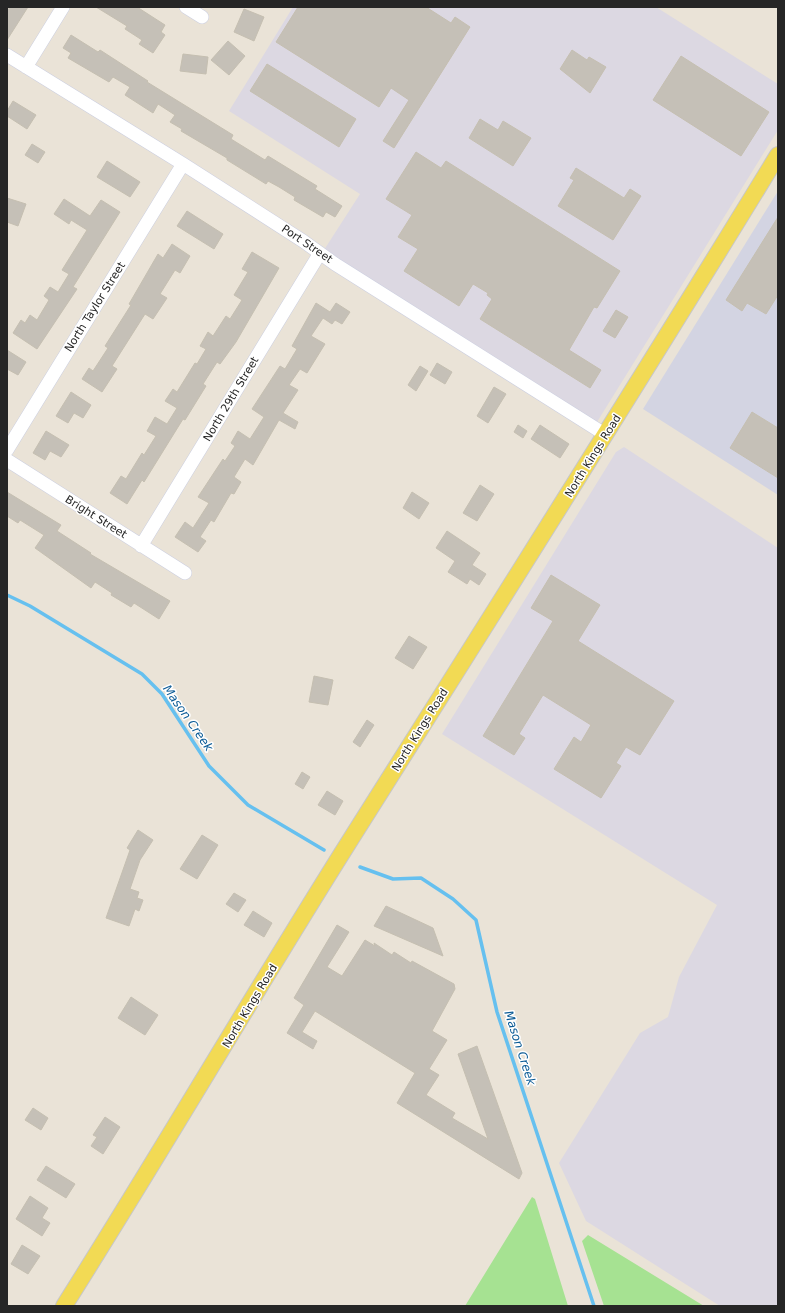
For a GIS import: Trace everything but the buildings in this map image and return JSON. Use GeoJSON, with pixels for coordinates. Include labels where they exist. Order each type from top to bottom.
{"type":"FeatureCollection","features":[{"type":"Feature","properties":{"kind":"main road","name":"North Kings Road"},"geometry":{"type":"LineString","coordinates":[[64,1306],[132,1200],[348,843],[606,435],[778,155]]}},
{"type":"Feature","properties":{"kind":"street"},"geometry":{"type":"LineString","coordinates":[[26,67],[63,7]]}},
{"type":"Feature","properties":{"kind":"street"},"geometry":{"type":"LineString","coordinates":[[186,7],[202,17]]}},
{"type":"Feature","properties":{"kind":"street","name":"Port Street"},"geometry":{"type":"LineString","coordinates":[[7,55],[184,164],[320,253],[606,435]]}},
{"type":"Feature","properties":{"kind":"street","name":"North Taylor Street"},"geometry":{"type":"LineString","coordinates":[[7,450],[184,164]]}},
{"type":"Feature","properties":{"kind":"street","name":"North 29th Street"},"geometry":{"type":"LineString","coordinates":[[141,546],[320,253]]}},
{"type":"Feature","properties":{"kind":"street","name":"Bright Street"},"geometry":{"type":"LineString","coordinates":[[7,460],[185,573]]}},
{"type":"Feature","properties":{"kind":"shaded area"},"geometry":{"type":"Polygon","coordinates":[[[293,7],[656,7],[778,84],[778,130],[597,422],[324,250],[360,194],[229,111],[293,7]]]}},
{"type":"Feature","properties":{"kind":"shaded area"},"geometry":{"type":"Polygon","coordinates":[[[778,191],[778,495],[643,409],[778,191]]]}},
{"type":"Feature","properties":{"kind":"shaded area"},"geometry":{"type":"Polygon","coordinates":[[[624,447],[778,548],[778,1306],[720,1306],[586,1221],[559,1163],[640,1033],[668,1017],[679,977],[717,905],[442,734],[616,452],[624,447]]]}},
{"type":"Feature","properties":{"kind":"green space"},"geometry":{"type":"Polygon","coordinates":[[[532,1197],[535,1199],[568,1306],[465,1306],[532,1197]]]}},
{"type":"Feature","properties":{"kind":"green space"},"geometry":{"type":"Polygon","coordinates":[[[588,1235],[704,1306],[604,1306],[582,1241],[588,1235]]]}},
{"type":"Feature","properties":{"kind":"waterway","name":"Mason Creek"},"geometry":{"type":"LineString","coordinates":[[7,595],[30,606],[142,674],[162,694],[209,766],[248,805],[324,850]]}},
{"type":"Feature","properties":{"kind":"waterway","name":"Mason Creek"},"geometry":{"type":"LineString","coordinates":[[360,867],[393,879],[421,878],[453,899],[476,920],[497,1012],[594,1306]]}}]}
